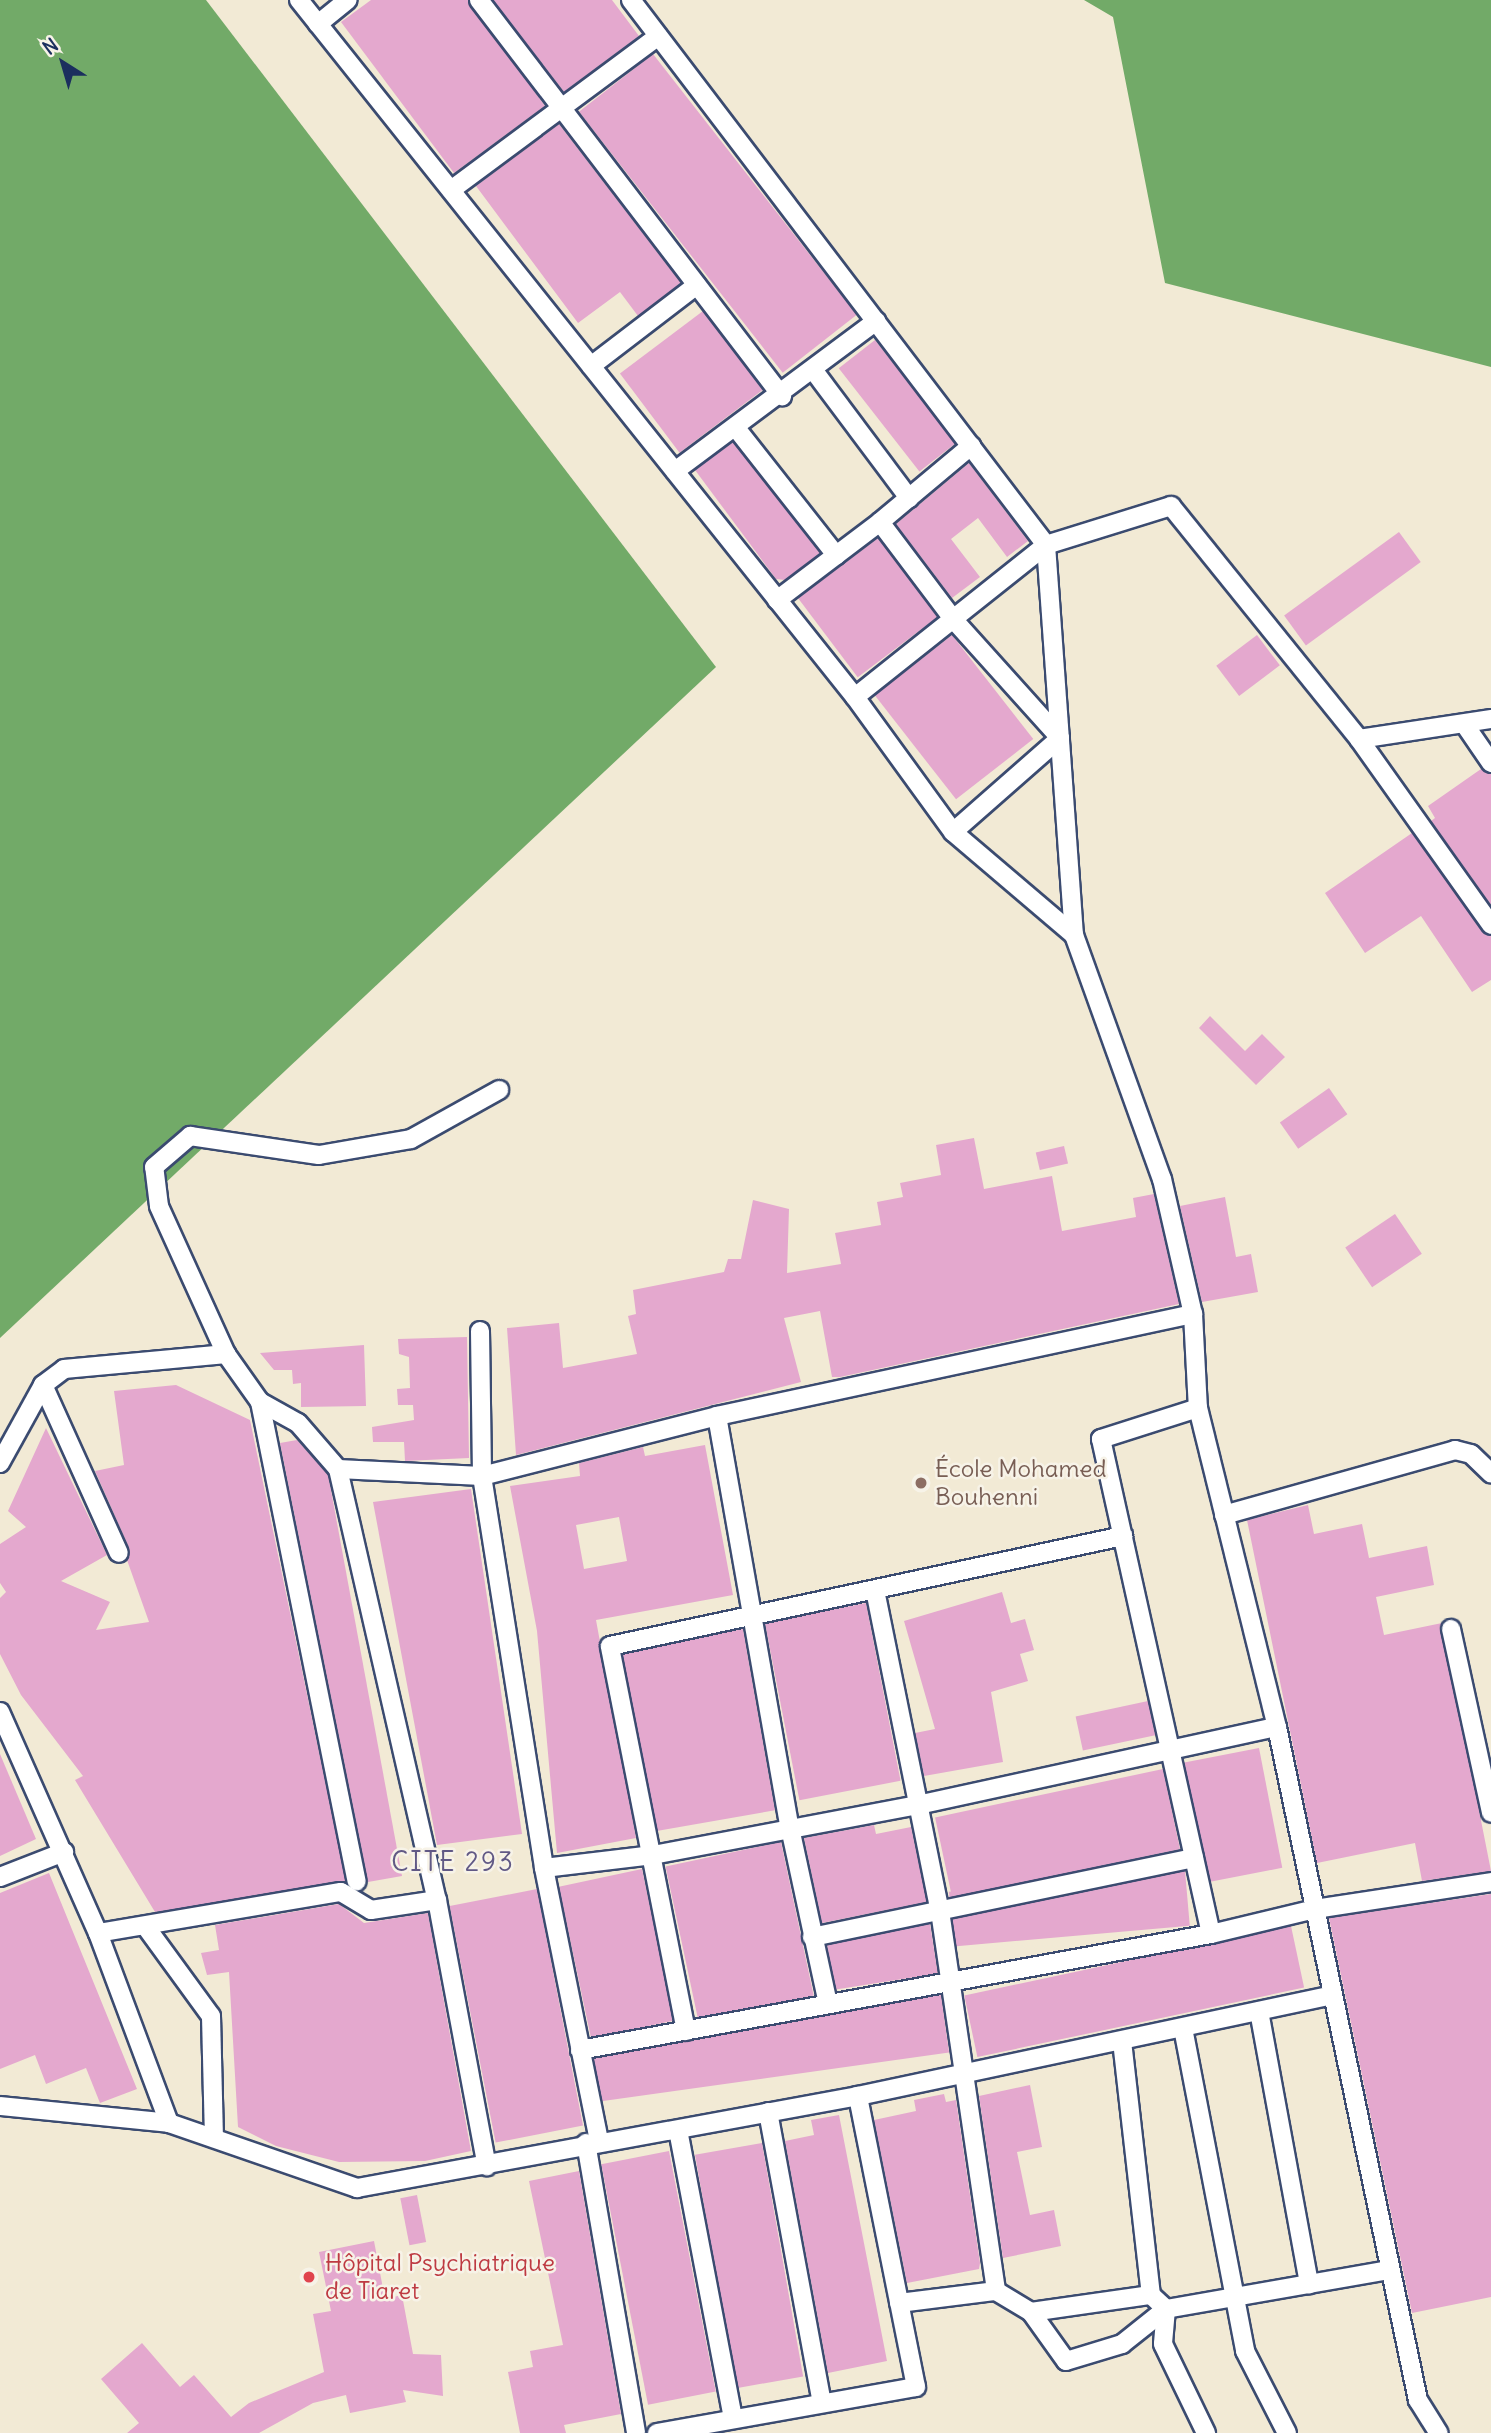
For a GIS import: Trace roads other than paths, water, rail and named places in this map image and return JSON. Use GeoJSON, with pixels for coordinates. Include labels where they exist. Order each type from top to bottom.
{"type":"FeatureCollection","features":[{"type":"Feature","properties":{"kind":"street"},"geometry":{"type":"LineString","coordinates":[[299,0],[855,697],[953,832],[1074,935]]}},
{"type":"Feature","properties":{"kind":"street"},"geometry":{"type":"LineString","coordinates":[[318,24],[348,0]]}},
{"type":"Feature","properties":{"kind":"street"},"geometry":{"type":"LineString","coordinates":[[479,0],[782,396]]}},
{"type":"Feature","properties":{"kind":"street"},"geometry":{"type":"LineString","coordinates":[[631,0],[1046,545],[1074,935],[1162,1179],[1193,1314],[1198,1408],[1277,1727],[1418,2400],[1439,2433]]}},
{"type":"Feature","properties":{"kind":"street"},"geometry":{"type":"LineString","coordinates":[[451,190],[658,36]]}},
{"type":"Feature","properties":{"kind":"street"},"geometry":{"type":"LineString","coordinates":[[591,366],[697,285]]}},
{"type":"Feature","properties":{"kind":"street"},"geometry":{"type":"LineString","coordinates":[[675,471],[782,396],[876,321]]}},
{"type":"Feature","properties":{"kind":"street"},"geometry":{"type":"LineString","coordinates":[[814,371],[909,498]]}},
{"type":"Feature","properties":{"kind":"street"},"geometry":{"type":"LineString","coordinates":[[736,428],[836,555]]}},
{"type":"Feature","properties":{"kind":"street"},"geometry":{"type":"LineString","coordinates":[[777,600],[880,522],[971,446]]}},
{"type":"Feature","properties":{"kind":"street"},"geometry":{"type":"LineString","coordinates":[[855,697],[1046,545],[1171,506],[1359,739],[1491,925]]}},
{"type":"Feature","properties":{"kind":"street"},"geometry":{"type":"LineString","coordinates":[[880,522],[953,619],[1060,738]]}},
{"type":"Feature","properties":{"kind":"street"},"geometry":{"type":"LineString","coordinates":[[1359,739],[1491,719]]}},
{"type":"Feature","properties":{"kind":"street"},"geometry":{"type":"LineString","coordinates":[[1465,725],[1491,763]]}},
{"type":"Feature","properties":{"kind":"street"},"geometry":{"type":"LineString","coordinates":[[953,832],[1060,738]]}},
{"type":"Feature","properties":{"kind":"street"},"geometry":{"type":"LineString","coordinates":[[356,1881],[260,1402],[226,1353],[159,1206],[153,1167],[190,1136],[318,1155],[411,1139],[499,1090]]}},
{"type":"Feature","properties":{"kind":"street"},"geometry":{"type":"LineString","coordinates":[[338,1469],[482,1476],[717,1416],[1193,1314]]}},
{"type":"Feature","properties":{"kind":"street"},"geometry":{"type":"LineString","coordinates":[[480,1331],[482,1476],[544,1868],[580,2050],[636,2433]]}},
{"type":"Feature","properties":{"kind":"street"},"geometry":{"type":"LineString","coordinates":[[0,1463],[43,1385],[64,1369],[226,1353]]}},
{"type":"Feature","properties":{"kind":"street"},"geometry":{"type":"LineString","coordinates":[[43,1385],[119,1553]]}},
{"type":"Feature","properties":{"kind":"street"},"geometry":{"type":"LineString","coordinates":[[260,1402],[298,1423],[338,1469],[437,1900],[487,2166]]}},
{"type":"Feature","properties":{"kind":"street"},"geometry":{"type":"LineString","coordinates":[[1198,1408],[1101,1439],[1211,1934]]}},
{"type":"Feature","properties":{"kind":"street"},"geometry":{"type":"LineString","coordinates":[[717,1416],[754,1615],[789,1828],[811,1937],[828,2004]]}},
{"type":"Feature","properties":{"kind":"street"},"geometry":{"type":"LineString","coordinates":[[1224,1515],[1455,1450],[1471,1454],[1491,1473]]}},
{"type":"Feature","properties":{"kind":"street"},"geometry":{"type":"LineString","coordinates":[[686,2031],[610,1646],[1123,1536]]}},
{"type":"Feature","properties":{"kind":"street"},"geometry":{"type":"LineString","coordinates":[[875,1590],[940,1911],[996,2291]]}},
{"type":"Feature","properties":{"kind":"street"},"geometry":{"type":"LineString","coordinates":[[1451,1629],[1491,1813]]}},
{"type":"Feature","properties":{"kind":"street"},"geometry":{"type":"LineString","coordinates":[[0,1712],[98,1933],[169,2123]]}},
{"type":"Feature","properties":{"kind":"street"},"geometry":{"type":"LineString","coordinates":[[544,1868],[653,1855],[918,1805],[1171,1754],[1277,1727]]}},
{"type":"Feature","properties":{"kind":"street"},"geometry":{"type":"LineString","coordinates":[[0,1877],[64,1852]]}},
{"type":"Feature","properties":{"kind":"street"},"geometry":{"type":"LineString","coordinates":[[811,1937],[1194,1858]]}},
{"type":"Feature","properties":{"kind":"street"},"geometry":{"type":"LineString","coordinates":[[580,2050],[1211,1934],[1315,1909],[1491,1882]]}},
{"type":"Feature","properties":{"kind":"street"},"geometry":{"type":"LineString","coordinates":[[98,1933],[341,1892],[371,1910],[437,1900]]}},
{"type":"Feature","properties":{"kind":"street"},"geometry":{"type":"LineString","coordinates":[[146,1927],[211,2016],[214,2138]]}},
{"type":"Feature","properties":{"kind":"street"},"geometry":{"type":"LineString","coordinates":[[0,2106],[169,2123],[357,2188],[487,2166],[592,2142],[678,2130],[858,2096],[1332,1994]]}},
{"type":"Feature","properties":{"kind":"street"},"geometry":{"type":"LineString","coordinates":[[1259,2011],[1309,2284]]}},
{"type":"Feature","properties":{"kind":"street"},"geometry":{"type":"LineString","coordinates":[[1183,2028],[1237,2297],[1245,2351],[1287,2433]]}},
{"type":"Feature","properties":{"kind":"street"},"geometry":{"type":"LineString","coordinates":[[1122,2041],[1151,2295],[1166,2309]]}},
{"type":"Feature","properties":{"kind":"street"},"geometry":{"type":"LineString","coordinates":[[657,2433],[916,2387],[858,2096]]}},
{"type":"Feature","properties":{"kind":"street"},"geometry":{"type":"LineString","coordinates":[[768,2112],[822,2403]]}},
{"type":"Feature","properties":{"kind":"street"},"geometry":{"type":"LineString","coordinates":[[678,2130],[733,2418]]}},
{"type":"Feature","properties":{"kind":"street"},"geometry":{"type":"LineString","coordinates":[[899,2303],[996,2291],[1031,2312],[1066,2361],[1122,2344],[1166,2309],[1390,2270]]}},
{"type":"Feature","properties":{"kind":"street"},"geometry":{"type":"LineString","coordinates":[[1031,2312],[1151,2295]]}},
{"type":"Feature","properties":{"kind":"street"},"geometry":{"type":"LineString","coordinates":[[1166,2309],[1163,2344],[1206,2433]]}},
{"type":"Feature","properties":{"kind":"place","name":"École Mohamed Bouhenni"},"geometry":{"type":"Point","coordinates":[921,1483]}},
{"type":"Feature","properties":{"kind":"place","name":"Hôpital Psychiatrique de Tiaret"},"geometry":{"type":"Point","coordinates":[309,2277]}},
{"type":"Feature","properties":{"kind":"district","name":"CITE 293"},"geometry":{"type":"Point","coordinates":[453,1862]}}]}
